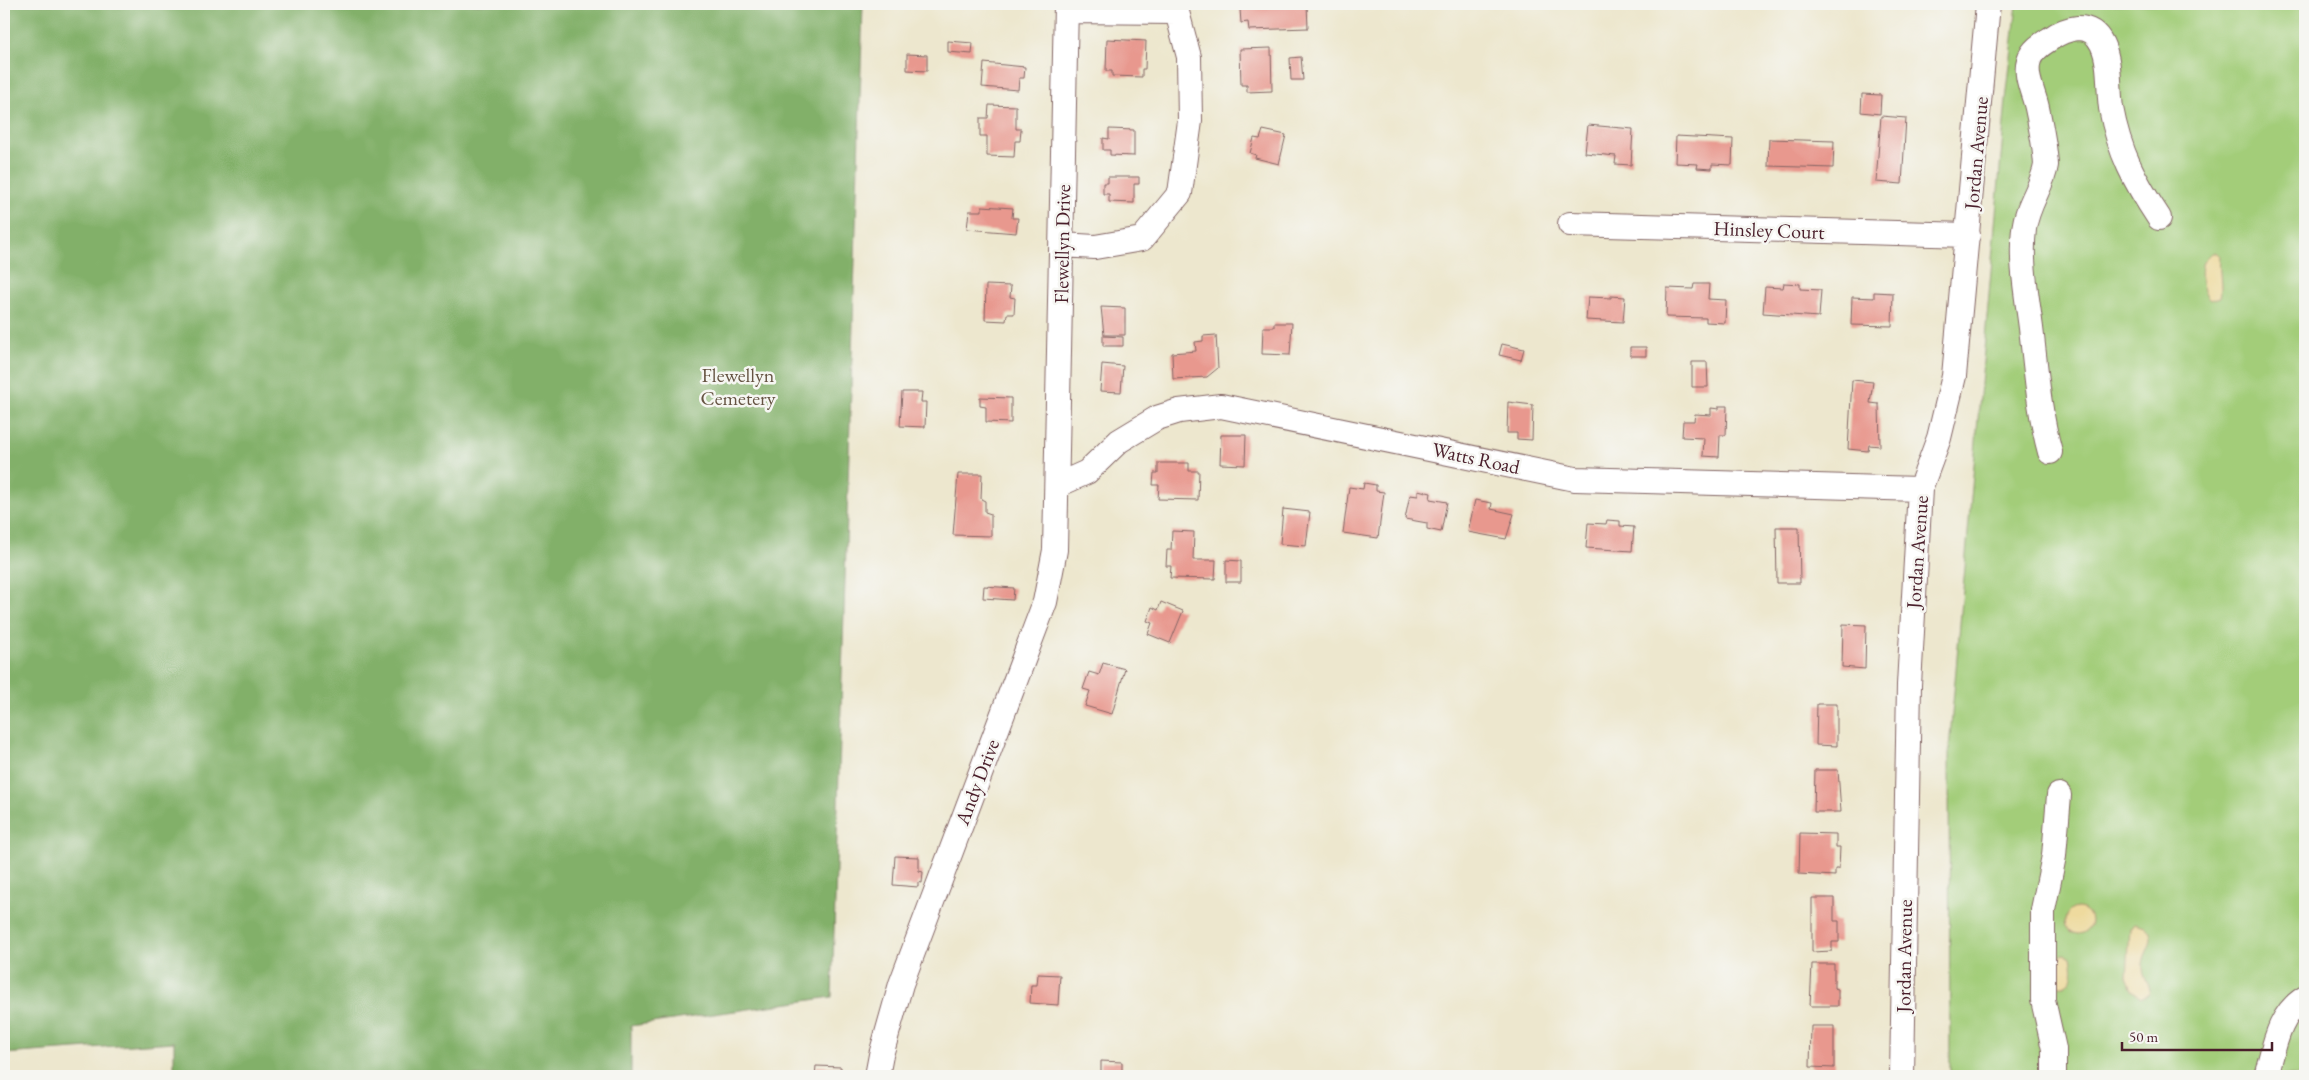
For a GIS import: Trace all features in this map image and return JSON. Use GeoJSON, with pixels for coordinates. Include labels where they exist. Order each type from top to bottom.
{"type":"FeatureCollection","features":[{"type":"Feature","properties":{"kind":"street","name":"Jordan Avenue"},"geometry":{"type":"LineString","coordinates":[[1902,1076],[1909,685],[1920,489],[1939,438],[1954,376],[1988,4]]}},
{"type":"Feature","properties":{"kind":"street","name":"Flewellyn Drive"},"geometry":{"type":"LineString","coordinates":[[1058,485],[1066,7]]}},
{"type":"Feature","properties":{"kind":"street"},"geometry":{"type":"LineString","coordinates":[[1062,245],[1095,246],[1142,239],[1180,192],[1190,120],[1189,57],[1177,12],[1066,7]]}},
{"type":"Feature","properties":{"kind":"street"},"geometry":{"type":"LineString","coordinates":[[2050,452],[2041,415],[2027,298],[2023,244],[2030,204],[2045,174],[2046,165],[2037,108],[2029,80],[2028,64],[2034,51],[2051,38],[2065,31],[2082,28],[2093,32],[2098,38],[2105,54],[2111,107],[2122,149],[2132,175],[2160,218]]}},
{"type":"Feature","properties":{"kind":"street","name":"Hinsley Court"},"geometry":{"type":"LineString","coordinates":[[1570,224],[1968,235]]}},
{"type":"Feature","properties":{"kind":"street","name":"Watts Road"},"geometry":{"type":"LineString","coordinates":[[1058,485],[1087,472],[1119,441],[1157,418],[1179,411],[1221,406],[1575,479],[1920,489]]}},
{"type":"Feature","properties":{"kind":"street","name":"Andy Drive"},"geometry":{"type":"LineString","coordinates":[[877,1076],[880,1055],[901,984],[1045,602],[1055,550],[1058,485]]}},
{"type":"Feature","properties":{"kind":"street"},"geometry":{"type":"LineString","coordinates":[[2054,1076],[2054,1048],[2043,1000],[2043,910],[2054,856],[2059,795]]}},
{"type":"Feature","properties":{"kind":"street"},"geometry":{"type":"LineString","coordinates":[[2266,1076],[2275,1044],[2287,1015],[2294,1006],[2305,998]]}},
{"type":"Feature","properties":{"kind":"green space","name":"Flewellyn Cemetery"},"geometry":{"type":"Polygon","coordinates":[[[5,4],[863,4],[832,997],[631,1026],[631,1076],[174,1076],[174,1042],[4,1054],[5,4]]]}},
{"type":"Feature","properties":{"kind":"green space"},"geometry":{"type":"Polygon","coordinates":[[[2017,4],[2305,4],[2305,1076],[1950,1076],[1949,749],[2006,100],[2017,4]]]}},
{"type":"Feature","properties":{"kind":"sand"},"geometry":{"type":"Polygon","coordinates":[[[2211,253],[2216,253],[2220,257],[2221,287],[2220,297],[2210,300],[2204,292],[2201,271],[2203,261],[2211,253]]]}},
{"type":"Feature","properties":{"kind":"sand"},"geometry":{"type":"Polygon","coordinates":[[[2078,908],[2087,912],[2091,921],[2087,930],[2078,934],[2069,930],[2065,921],[2069,912],[2078,908]]]}},
{"type":"Feature","properties":{"kind":"sand"},"geometry":{"type":"Polygon","coordinates":[[[2134,923],[2145,926],[2151,936],[2151,941],[2143,961],[2144,973],[2150,991],[2148,995],[2141,997],[2132,990],[2127,977],[2130,928],[2134,923]]]}},
{"type":"Feature","properties":{"kind":"sand"},"geometry":{"type":"Polygon","coordinates":[[[2064,954],[2071,957],[2072,974],[2067,984],[2059,986],[2055,978],[2055,967],[2059,956],[2064,954]]]}},
{"type":"Feature","properties":{"kind":"building"},"geometry":{"type":"Polygon","coordinates":[[[1246,4],[1307,4],[1308,28],[1249,30],[1248,22],[1241,23],[1240,9],[1247,9],[1246,4]]]}},
{"type":"Feature","properties":{"kind":"building"},"geometry":{"type":"Polygon","coordinates":[[[1107,39],[1146,41],[1145,69],[1142,69],[1142,77],[1112,76],[1112,71],[1106,71],[1107,39]]]}},
{"type":"Feature","properties":{"kind":"building"},"geometry":{"type":"Polygon","coordinates":[[[948,41],[973,43],[972,54],[948,52],[948,41]]]}},
{"type":"Feature","properties":{"kind":"building"},"geometry":{"type":"Polygon","coordinates":[[[1271,48],[1272,91],[1247,92],[1247,85],[1241,85],[1240,49],[1271,48]]]}},
{"type":"Feature","properties":{"kind":"building"},"geometry":{"type":"Polygon","coordinates":[[[907,54],[927,55],[927,71],[907,70],[907,54]]]}},
{"type":"Feature","properties":{"kind":"building"},"geometry":{"type":"Polygon","coordinates":[[[1301,57],[1303,80],[1291,80],[1290,58],[1301,57]]]}},
{"type":"Feature","properties":{"kind":"building"},"geometry":{"type":"Polygon","coordinates":[[[984,63],[1025,67],[1024,78],[1019,78],[1018,90],[982,87],[984,63]]]}},
{"type":"Feature","properties":{"kind":"building"},"geometry":{"type":"Polygon","coordinates":[[[1862,94],[1881,95],[1880,114],[1861,112],[1862,94]]]}},
{"type":"Feature","properties":{"kind":"building"},"geometry":{"type":"Polygon","coordinates":[[[989,105],[1016,106],[1016,129],[1021,129],[1020,141],[1015,141],[1014,157],[987,156],[987,136],[980,136],[980,118],[988,118],[989,105]]]}},
{"type":"Feature","properties":{"kind":"building"},"geometry":{"type":"Polygon","coordinates":[[[1881,116],[1906,118],[1902,184],[1876,182],[1881,116]]]}},
{"type":"Feature","properties":{"kind":"building"},"geometry":{"type":"Polygon","coordinates":[[[1588,125],[1633,129],[1631,165],[1615,164],[1616,156],[1585,153],[1588,125]]]}},
{"type":"Feature","properties":{"kind":"building"},"geometry":{"type":"Polygon","coordinates":[[[1109,129],[1134,130],[1134,156],[1110,155],[1110,150],[1103,150],[1103,138],[1109,139],[1109,129]]]}},
{"type":"Feature","properties":{"kind":"building"},"geometry":{"type":"Polygon","coordinates":[[[1263,130],[1286,135],[1279,164],[1255,158],[1256,155],[1250,153],[1254,138],[1260,139],[1263,130]]]}},
{"type":"Feature","properties":{"kind":"building"},"geometry":{"type":"Polygon","coordinates":[[[1676,136],[1733,139],[1732,165],[1712,164],[1712,169],[1697,168],[1698,164],[1675,163],[1676,136]]]}},
{"type":"Feature","properties":{"kind":"building"},"geometry":{"type":"Polygon","coordinates":[[[1769,139],[1834,141],[1833,168],[1768,166],[1769,139]]]}},
{"type":"Feature","properties":{"kind":"building"},"geometry":{"type":"Polygon","coordinates":[[[1108,177],[1139,177],[1139,184],[1134,184],[1134,203],[1109,202],[1109,194],[1103,194],[1103,183],[1108,183],[1108,177]]]}},
{"type":"Feature","properties":{"kind":"building"},"geometry":{"type":"Polygon","coordinates":[[[982,206],[1013,208],[1012,218],[1018,218],[1016,233],[967,229],[969,211],[982,211],[982,206]]]}},
{"type":"Feature","properties":{"kind":"building"},"geometry":{"type":"Polygon","coordinates":[[[1784,283],[1800,284],[1800,289],[1821,290],[1819,317],[1763,313],[1765,287],[1783,288],[1784,283]]]}},
{"type":"Feature","properties":{"kind":"building"},"geometry":{"type":"Polygon","coordinates":[[[1694,284],[1709,284],[1708,299],[1726,300],[1725,323],[1706,322],[1706,318],[1666,317],[1667,288],[1693,289],[1694,284]]]}},
{"type":"Feature","properties":{"kind":"building"},"geometry":{"type":"Polygon","coordinates":[[[986,285],[1011,286],[1010,297],[1015,298],[1014,314],[1007,314],[1006,321],[985,320],[986,285]]]}},
{"type":"Feature","properties":{"kind":"building"},"geometry":{"type":"Polygon","coordinates":[[[1874,292],[1893,293],[1892,326],[1851,325],[1852,297],[1874,298],[1874,292]]]}},
{"type":"Feature","properties":{"kind":"building"},"geometry":{"type":"Polygon","coordinates":[[[1611,296],[1625,297],[1623,322],[1586,320],[1588,297],[1611,298],[1611,296]]]}},
{"type":"Feature","properties":{"kind":"building"},"geometry":{"type":"Polygon","coordinates":[[[1101,307],[1125,308],[1125,335],[1104,335],[1101,307]]]}},
{"type":"Feature","properties":{"kind":"building"},"geometry":{"type":"Polygon","coordinates":[[[1274,323],[1292,323],[1290,355],[1262,354],[1263,327],[1274,327],[1274,323]]]}},
{"type":"Feature","properties":{"kind":"building"},"geometry":{"type":"Polygon","coordinates":[[[1216,335],[1218,368],[1207,377],[1173,379],[1172,353],[1196,351],[1195,342],[1203,341],[1203,336],[1216,335]]]}},
{"type":"Feature","properties":{"kind":"building"},"geometry":{"type":"Polygon","coordinates":[[[1103,336],[1123,337],[1123,346],[1103,346],[1103,336]]]}},
{"type":"Feature","properties":{"kind":"building"},"geometry":{"type":"Polygon","coordinates":[[[1502,344],[1524,349],[1521,360],[1499,355],[1502,344]]]}},
{"type":"Feature","properties":{"kind":"building"},"geometry":{"type":"Polygon","coordinates":[[[1630,347],[1646,347],[1646,356],[1630,356],[1630,347]]]}},
{"type":"Feature","properties":{"kind":"building"},"geometry":{"type":"Polygon","coordinates":[[[1692,362],[1707,362],[1708,387],[1692,387],[1692,362]]]}},
{"type":"Feature","properties":{"kind":"building"},"geometry":{"type":"Polygon","coordinates":[[[1102,364],[1123,366],[1121,392],[1100,391],[1102,364]]]}},
{"type":"Feature","properties":{"kind":"building"},"geometry":{"type":"Polygon","coordinates":[[[1852,380],[1873,382],[1870,403],[1879,404],[1880,446],[1869,445],[1868,451],[1848,449],[1852,380]]]}},
{"type":"Feature","properties":{"kind":"building"},"geometry":{"type":"Polygon","coordinates":[[[902,392],[922,392],[921,402],[926,402],[925,427],[900,426],[902,392]]]}},
{"type":"Feature","properties":{"kind":"building"},"geometry":{"type":"Polygon","coordinates":[[[980,397],[1011,398],[1011,423],[986,422],[986,407],[980,406],[980,397]]]}},
{"type":"Feature","properties":{"kind":"building"},"geometry":{"type":"Polygon","coordinates":[[[1508,402],[1533,405],[1532,440],[1517,439],[1517,433],[1507,433],[1508,402]]]}},
{"type":"Feature","properties":{"kind":"building"},"geometry":{"type":"Polygon","coordinates":[[[1719,406],[1727,406],[1726,435],[1720,435],[1719,457],[1703,456],[1704,438],[1682,437],[1683,421],[1694,421],[1695,414],[1711,415],[1711,408],[1719,409],[1719,406]]]}},
{"type":"Feature","properties":{"kind":"building"},"geometry":{"type":"Polygon","coordinates":[[[1221,435],[1246,435],[1245,465],[1220,464],[1221,435]]]}},
{"type":"Feature","properties":{"kind":"building"},"geometry":{"type":"Polygon","coordinates":[[[1158,463],[1189,463],[1189,471],[1199,471],[1198,500],[1158,499],[1159,485],[1153,485],[1154,473],[1158,473],[1158,463]]]}},
{"type":"Feature","properties":{"kind":"building"},"geometry":{"type":"Polygon","coordinates":[[[958,474],[982,474],[981,499],[985,501],[985,512],[991,514],[991,536],[953,535],[958,474]]]}},
{"type":"Feature","properties":{"kind":"building"},"geometry":{"type":"Polygon","coordinates":[[[1364,483],[1376,485],[1376,491],[1384,492],[1378,538],[1343,533],[1349,487],[1363,489],[1364,483]]]}},
{"type":"Feature","properties":{"kind":"building"},"geometry":{"type":"Polygon","coordinates":[[[1418,490],[1431,493],[1430,499],[1447,502],[1441,532],[1427,529],[1427,523],[1405,519],[1410,495],[1418,496],[1418,490]]]}},
{"type":"Feature","properties":{"kind":"building"},"geometry":{"type":"Polygon","coordinates":[[[1475,500],[1492,503],[1491,509],[1514,514],[1506,539],[1468,532],[1475,500]]]}},
{"type":"Feature","properties":{"kind":"building"},"geometry":{"type":"Polygon","coordinates":[[[1283,509],[1310,512],[1306,546],[1280,544],[1283,509]]]}},
{"type":"Feature","properties":{"kind":"building"},"geometry":{"type":"Polygon","coordinates":[[[1607,520],[1620,521],[1620,526],[1634,527],[1632,551],[1586,548],[1588,523],[1606,524],[1607,520]]]}},
{"type":"Feature","properties":{"kind":"building"},"geometry":{"type":"Polygon","coordinates":[[[1776,527],[1799,527],[1800,583],[1777,583],[1776,527]]]}},
{"type":"Feature","properties":{"kind":"building"},"geometry":{"type":"Polygon","coordinates":[[[1172,531],[1194,532],[1193,560],[1216,560],[1215,579],[1170,578],[1171,566],[1166,566],[1167,550],[1171,550],[1172,531]]]}},
{"type":"Feature","properties":{"kind":"building"},"geometry":{"type":"Polygon","coordinates":[[[1226,560],[1241,561],[1241,582],[1226,582],[1226,560]]]}},
{"type":"Feature","properties":{"kind":"building"},"geometry":{"type":"Polygon","coordinates":[[[984,586],[1014,588],[1013,600],[983,598],[984,586]]]}},
{"type":"Feature","properties":{"kind":"building"},"geometry":{"type":"Polygon","coordinates":[[[1161,602],[1183,611],[1170,643],[1148,634],[1152,623],[1147,621],[1152,607],[1158,610],[1161,602]]]}},
{"type":"Feature","properties":{"kind":"building"},"geometry":{"type":"Polygon","coordinates":[[[1843,624],[1866,625],[1865,669],[1842,667],[1843,624]]]}},
{"type":"Feature","properties":{"kind":"building"},"geometry":{"type":"Polygon","coordinates":[[[1103,663],[1125,669],[1112,714],[1085,706],[1090,691],[1083,689],[1089,672],[1099,675],[1103,663]]]}},
{"type":"Feature","properties":{"kind":"building"},"geometry":{"type":"Polygon","coordinates":[[[1817,704],[1837,704],[1837,746],[1816,745],[1817,704]]]}},
{"type":"Feature","properties":{"kind":"building"},"geometry":{"type":"Polygon","coordinates":[[[1815,770],[1838,770],[1841,812],[1814,812],[1815,770]]]}},
{"type":"Feature","properties":{"kind":"building"},"geometry":{"type":"Polygon","coordinates":[[[1800,833],[1836,834],[1836,847],[1840,847],[1839,869],[1835,869],[1835,876],[1799,874],[1800,833]]]}},
{"type":"Feature","properties":{"kind":"building"},"geometry":{"type":"Polygon","coordinates":[[[895,856],[919,857],[919,871],[923,872],[922,883],[918,882],[918,887],[893,885],[895,856]]]}},
{"type":"Feature","properties":{"kind":"building"},"geometry":{"type":"Polygon","coordinates":[[[1812,898],[1834,898],[1834,921],[1839,921],[1839,942],[1832,942],[1832,951],[1812,952],[1812,898]]]}},
{"type":"Feature","properties":{"kind":"building"},"geometry":{"type":"Polygon","coordinates":[[[1812,964],[1834,964],[1834,988],[1838,989],[1838,1006],[1810,1006],[1812,964]]]}},
{"type":"Feature","properties":{"kind":"building"},"geometry":{"type":"Polygon","coordinates":[[[1038,974],[1060,975],[1058,1005],[1030,1003],[1031,985],[1037,985],[1038,974]]]}},
{"type":"Feature","properties":{"kind":"building"},"geometry":{"type":"Polygon","coordinates":[[[1811,1026],[1834,1026],[1834,1068],[1810,1067],[1811,1026]]]}},
{"type":"Feature","properties":{"kind":"building"},"geometry":{"type":"Polygon","coordinates":[[[1101,1061],[1122,1062],[1122,1076],[1101,1076],[1101,1061]]]}},
{"type":"Feature","properties":{"kind":"building"},"geometry":{"type":"Polygon","coordinates":[[[816,1066],[841,1067],[841,1076],[815,1076],[816,1066]]]}}]}
